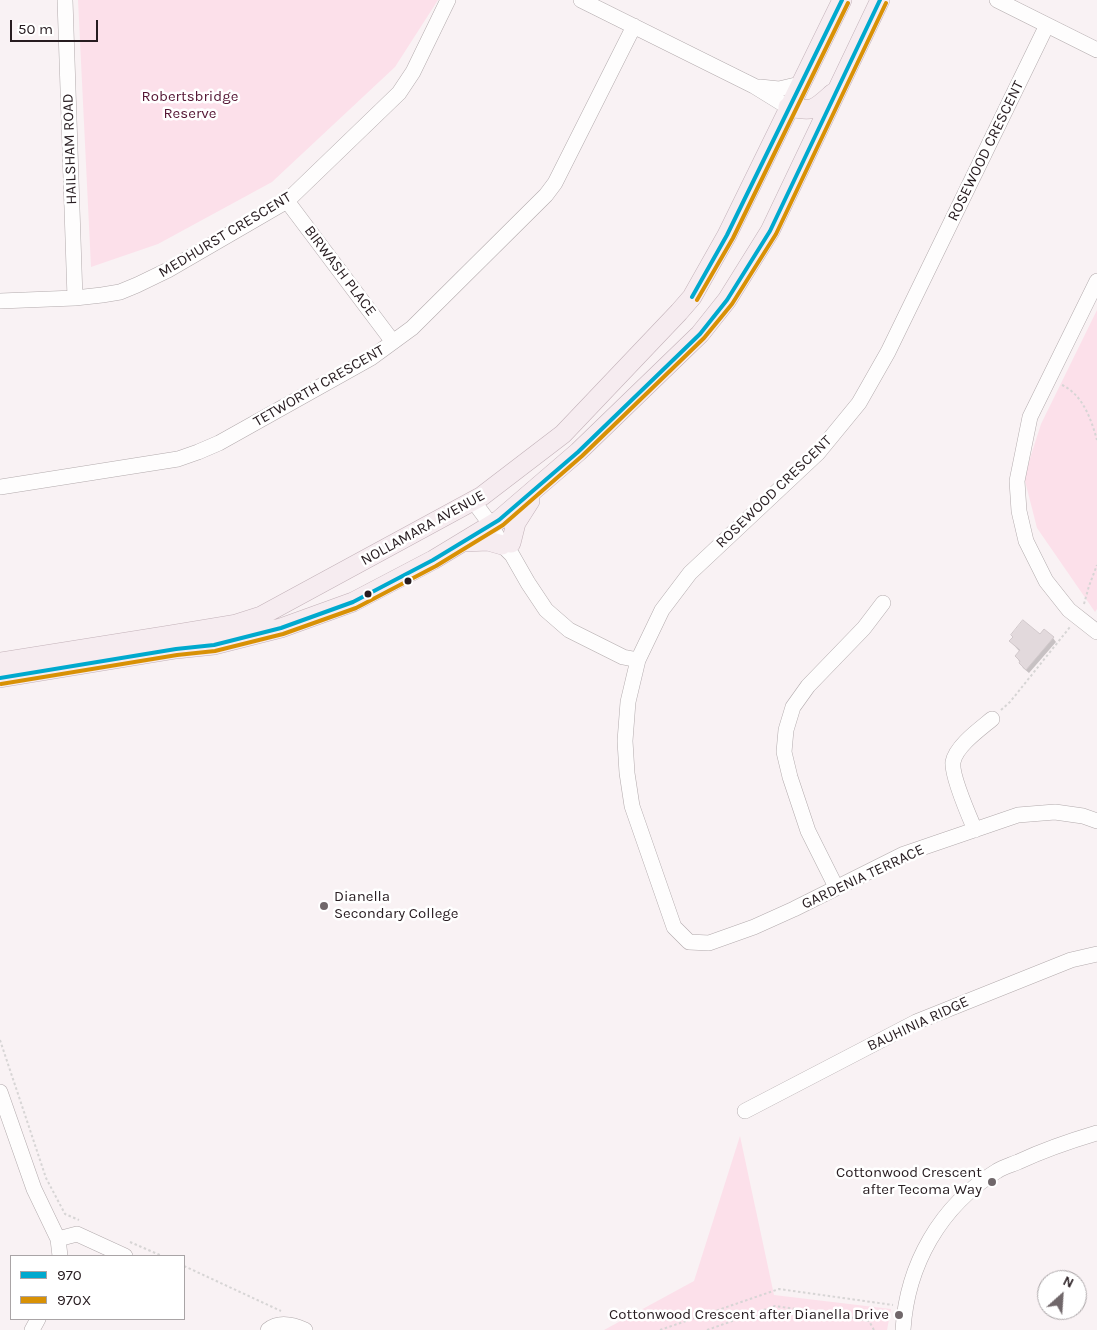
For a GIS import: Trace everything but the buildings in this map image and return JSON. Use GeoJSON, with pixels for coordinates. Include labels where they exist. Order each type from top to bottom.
{"type":"FeatureCollection","features":[{"type":"Feature","properties":{"kind":"main road","name":"NOLLAMARA AVENUE"},"geometry":{"type":"LineString","coordinates":[[0,662],[236,624],[261,616],[478,499],[563,434],[692,297],[726,235],[842,0]]}},
{"type":"Feature","properties":{"kind":"main road","name":"NOLLAMARA AVENUE"},"geometry":{"type":"LineString","coordinates":[[0,678],[176,649],[214,645],[290,625],[365,596],[433,560],[495,522],[578,452],[700,334],[727,300],[770,231],[880,0]]}},
{"type":"Feature","properties":{"kind":"main road"},"geometry":{"type":"LineString","coordinates":[[788,107],[807,110],[816,108],[838,88]]}},
{"type":"Feature","properties":{"kind":"main road"},"geometry":{"type":"LineString","coordinates":[[462,542],[488,541],[508,548],[516,523],[542,484]]}},
{"type":"Feature","properties":{"kind":"main road"},"geometry":{"type":"LineString","coordinates":[[302,595],[311,608],[347,598],[365,596]]}},
{"type":"Feature","properties":{"kind":"street","name":"HAILSHAM ROAD"},"geometry":{"type":"LineString","coordinates":[[65,0],[75,298]]}},
{"type":"Feature","properties":{"kind":"street","name":"MEDHURST CRESCENT"},"geometry":{"type":"LineString","coordinates":[[0,301],[75,298],[120,292],[137,286],[168,270],[288,201],[399,93],[413,72],[448,0]]}},
{"type":"Feature","properties":{"kind":"street"},"geometry":{"type":"LineString","coordinates":[[581,0],[754,86],[788,107]]}},
{"type":"Feature","properties":{"kind":"street"},"geometry":{"type":"LineString","coordinates":[[997,0],[1097,50]]}},
{"type":"Feature","properties":{"kind":"street","name":"ROSEWOOD CRESCENT"},"geometry":{"type":"LineString","coordinates":[[689,942],[674,927],[632,806],[625,740],[628,702],[638,660],[662,610],[690,573],[818,453],[859,402],[888,352],[1047,25]]}},
{"type":"Feature","properties":{"kind":"street","name":"TETWORTH CRESCENT"},"geometry":{"type":"LineString","coordinates":[[0,487],[178,459],[219,443],[371,358],[412,328],[546,195],[555,183],[634,26]]}},
{"type":"Feature","properties":{"kind":"street"},"geometry":{"type":"LineString","coordinates":[[754,86],[779,89],[800,84]]}},
{"type":"Feature","properties":{"kind":"street","name":"BIRWASH PLACE"},"geometry":{"type":"LineString","coordinates":[[288,201],[393,342]]}},
{"type":"Feature","properties":{"kind":"street"},"geometry":{"type":"LineString","coordinates":[[1097,281],[1030,417],[1017,481],[1019,511],[1026,541],[1046,581],[1069,610],[1097,632]]}},
{"type":"Feature","properties":{"kind":"street"},"geometry":{"type":"LineString","coordinates":[[478,499],[495,522],[528,583],[546,610],[569,630],[623,657],[638,660]]}},
{"type":"Feature","properties":{"kind":"street"},"geometry":{"type":"LineString","coordinates":[[836,887],[808,831],[790,777],[784,752],[786,730],[793,707],[808,686],[864,628],[883,603]]}},
{"type":"Feature","properties":{"kind":"street"},"geometry":{"type":"LineString","coordinates":[[975,830],[956,781],[953,763],[960,748],[992,718]]}},
{"type":"Feature","properties":{"kind":"street","name":"GARDENIA TERRACE"},"geometry":{"type":"LineString","coordinates":[[689,942],[709,943],[754,927],[904,854],[1018,815],[1055,812],[1083,816],[1097,821]]}},
{"type":"Feature","properties":{"kind":"street","name":"BAUHINIA RIDGE"},"geometry":{"type":"LineString","coordinates":[[745,1111],[916,1022],[1071,960],[1097,954]]}},
{"type":"Feature","properties":{"kind":"street"},"geometry":{"type":"LineString","coordinates":[[0,1092],[34,1189],[52,1223],[58,1239],[60,1255]]}},
{"type":"Feature","properties":{"kind":"street"},"geometry":{"type":"LineString","coordinates":[[903,1330],[905,1307],[914,1270],[930,1239],[961,1198],[997,1171],[1043,1150],[1097,1133]]}},
{"type":"Feature","properties":{"kind":"street"},"geometry":{"type":"LineString","coordinates":[[58,1239],[77,1234],[126,1249]]}},
{"type":"Feature","properties":{"kind":"street"},"geometry":{"type":"LineString","coordinates":[[268,1330],[284,1323],[305,1330]]}},
{"type":"Feature","properties":{"kind":"path"},"geometry":{"type":"LineString","coordinates":[[1049,379],[1066,387],[1083,403],[1097,440]]}},
{"type":"Feature","properties":{"kind":"path"},"geometry":{"type":"LineString","coordinates":[[1083,611],[1089,586],[1097,565]]}},
{"type":"Feature","properties":{"kind":"path"},"geometry":{"type":"LineString","coordinates":[[992,718],[1010,702],[1071,625]]}},
{"type":"Feature","properties":{"kind":"path"},"geometry":{"type":"LineString","coordinates":[[0,1040],[46,1178],[65,1214],[83,1222]]}},
{"type":"Feature","properties":{"kind":"path"},"geometry":{"type":"LineString","coordinates":[[126,1249],[157,1255]]}},
{"type":"Feature","properties":{"kind":"path"},"geometry":{"type":"LineString","coordinates":[[185,1266],[287,1314]]}},
{"type":"Feature","properties":{"kind":"path"},"geometry":{"type":"LineString","coordinates":[[660,1330],[779,1289],[895,1305]]}},
{"type":"Feature","properties":{"kind":"path"},"geometry":{"type":"LineString","coordinates":[[707,1330],[775,1306],[869,1321],[874,1330]]}},
{"type":"Feature","properties":{"kind":"green space","name":"Robertsbridge Reserve"},"geometry":{"type":"Polygon","coordinates":[[[78,0],[438,0],[395,67],[272,182],[158,244],[91,267],[78,0]]]}},
{"type":"Feature","properties":{"kind":"green space"},"geometry":{"type":"Polygon","coordinates":[[[1097,310],[1097,609],[1095,612],[1037,528],[1024,477],[1041,424],[1097,310]]]}},
{"type":"Feature","properties":{"kind":"green space"},"geometry":{"type":"Polygon","coordinates":[[[740,1136],[774,1295],[891,1309],[887,1330],[604,1330],[694,1281],[740,1136]]]}},
{"type":"Feature","properties":{"kind":"transit line","name":"970"},"geometry":{"type":"LineString","coordinates":[[692,297],[727,235],[842,0]]}},
{"type":"Feature","properties":{"kind":"transit line","name":"970"},"geometry":{"type":"LineString","coordinates":[[0,678],[176,649],[214,645],[281,628],[353,602],[433,560],[499,520],[578,452],[700,334],[727,300],[770,231],[880,0]]}},
{"type":"Feature","properties":{"kind":"transit line","name":"970X"},"geometry":{"type":"LineString","coordinates":[[697,300],[733,238],[848,3]]}},
{"type":"Feature","properties":{"kind":"transit line","name":"970X"},"geometry":{"type":"LineString","coordinates":[[1,684],[177,655],[215,651],[283,634],[356,608],[436,566],[503,525],[582,456],[704,338],[732,304],[776,234],[886,3]]}},
{"type":"Feature","properties":{"kind":"place","name":"Dianella Secondary College"},"geometry":{"type":"Point","coordinates":[324,906]}},
{"type":"Feature","properties":{"kind":"place","name":"Cottonwood Crescent after Tecoma Way"},"geometry":{"type":"Point","coordinates":[992,1182]}},
{"type":"Feature","properties":{"kind":"place","name":"Cottonwood Crescent after Dianella Drive"},"geometry":{"type":"Point","coordinates":[899,1315]}}]}
